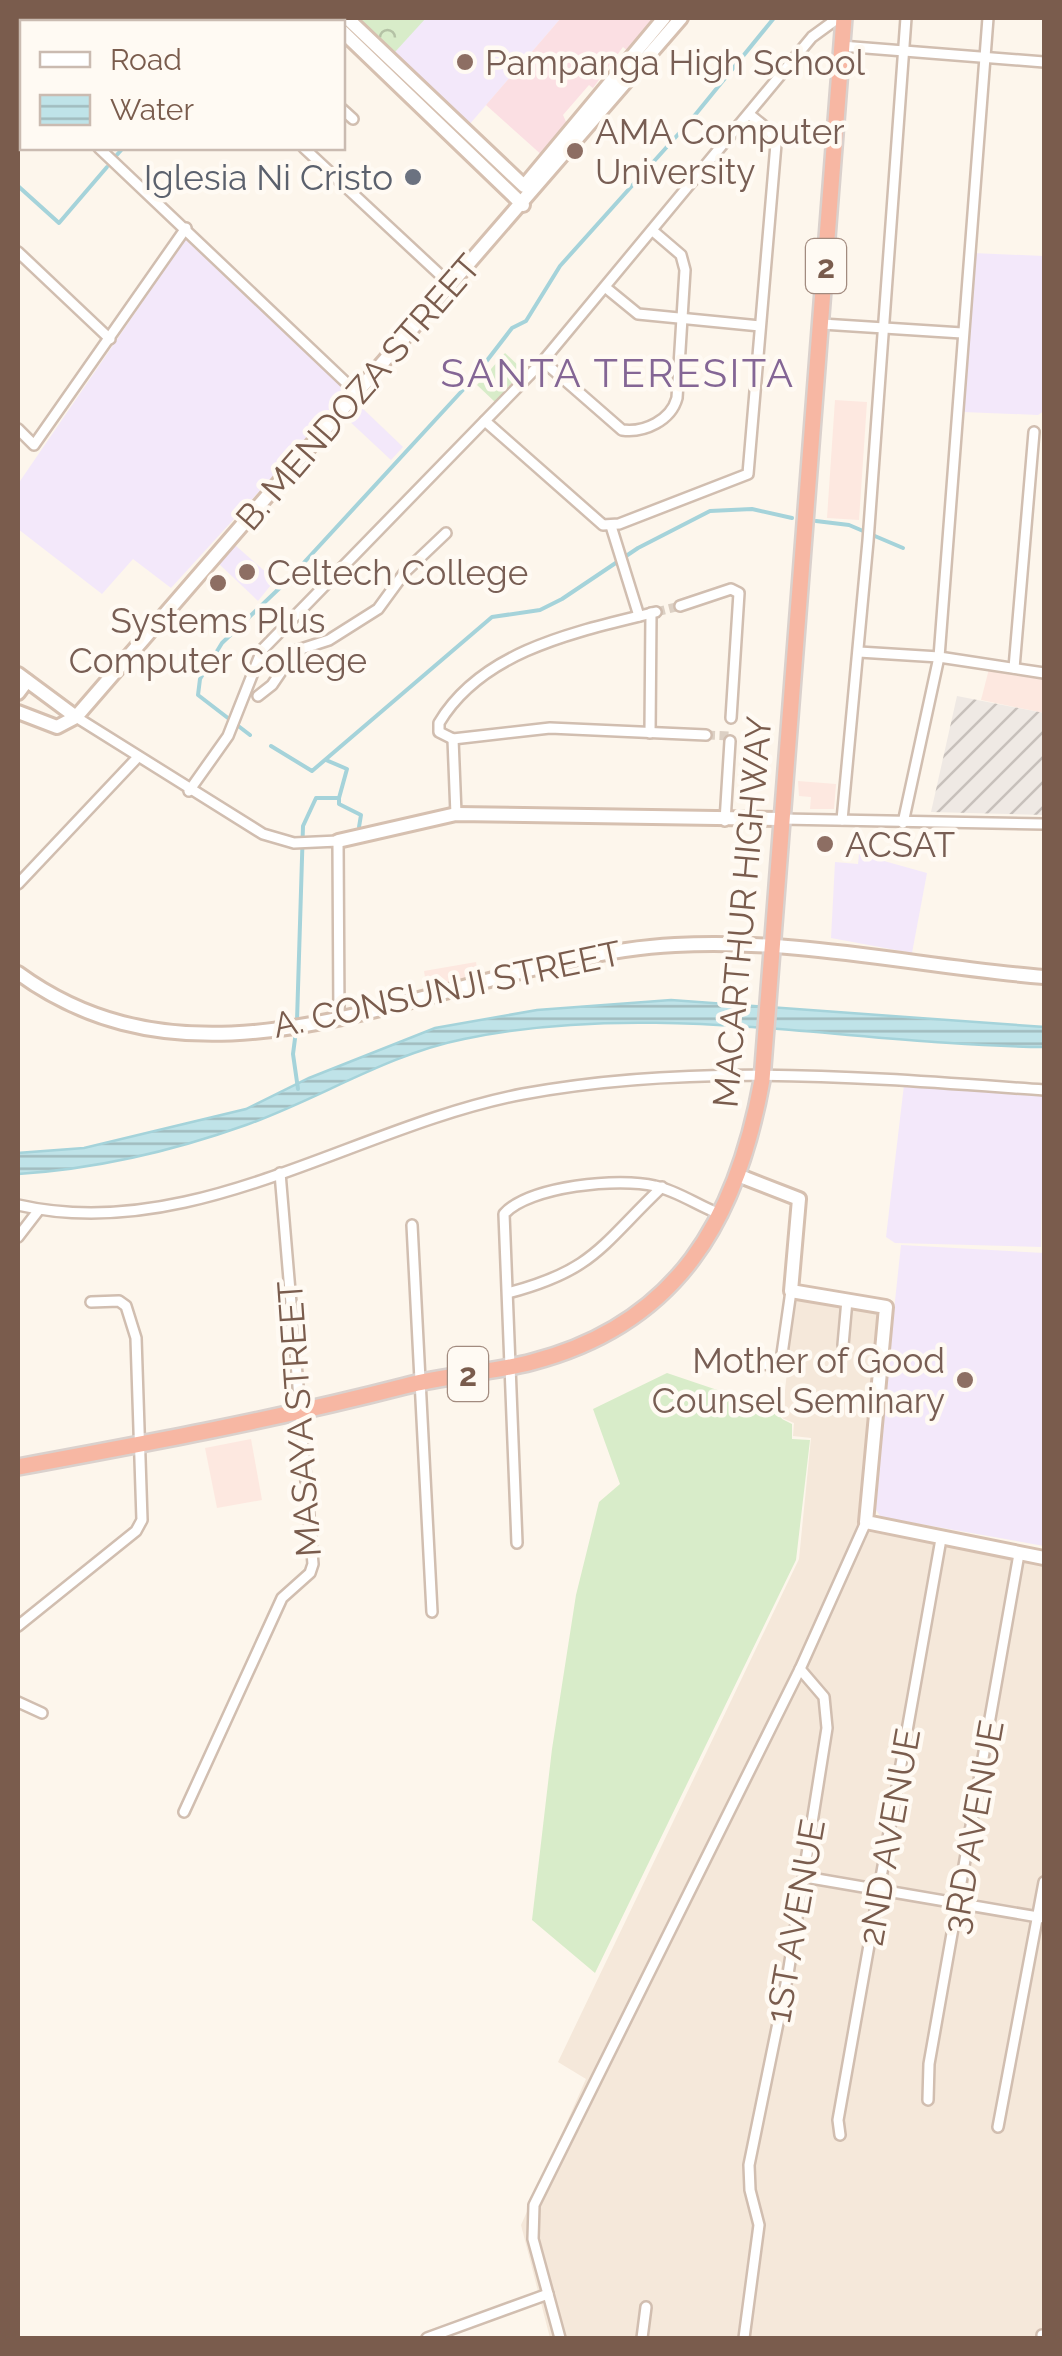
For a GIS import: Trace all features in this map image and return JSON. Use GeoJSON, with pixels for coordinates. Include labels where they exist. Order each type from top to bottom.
{"type":"FeatureCollection","features":[{"type":"Feature","properties":{"kind":"highway","name":"MACARTHUR HIGHWAY"},"geometry":{"type":"LineString","coordinates":[[18,1467],[301,1413],[420,1382],[510,1367],[581,1347],[638,1312],[696,1256],[722,1215],[740,1176],[762,1073],[822,324],[841,18]]}},
{"type":"Feature","properties":{"kind":"main road"},"geometry":{"type":"LineString","coordinates":[[347,18],[523,205]]}},
{"type":"Feature","properties":{"kind":"main road"},"geometry":{"type":"LineString","coordinates":[[345,34],[524,186],[664,18]]}},
{"type":"Feature","properties":{"kind":"main road","name":"B. MENDOZA STREET"},"geometry":{"type":"LineString","coordinates":[[76,717],[681,18]]}},
{"type":"Feature","properties":{"kind":"main road"},"geometry":{"type":"LineString","coordinates":[[18,693],[22,678],[76,717],[58,727],[18,712]]}},
{"type":"Feature","properties":{"kind":"main road"},"geometry":{"type":"LineString","coordinates":[[338,841],[456,814],[780,819]]}},
{"type":"Feature","properties":{"kind":"main road","name":"A. CONSUNJI STREET"},"geometry":{"type":"LineString","coordinates":[[18,972],[85,1012],[144,1031],[201,1035],[340,1018],[615,950],[770,944],[1044,977]]}},
{"type":"Feature","properties":{"kind":"main road"},"geometry":{"type":"LineString","coordinates":[[740,1176],[799,1199],[792,1291],[886,1307],[866,1522],[1044,1558]]}},
{"type":"Feature","properties":{"kind":"street"},"geometry":{"type":"LineString","coordinates":[[188,791],[236,721],[256,656],[543,361],[812,37],[841,18]]}},
{"type":"Feature","properties":{"kind":"street"},"geometry":{"type":"LineString","coordinates":[[842,820],[870,525],[906,18]]}},
{"type":"Feature","properties":{"kind":"street"},"geometry":{"type":"LineString","coordinates":[[902,823],[939,657],[988,18]]}},
{"type":"Feature","properties":{"kind":"street"},"geometry":{"type":"LineString","coordinates":[[841,46],[1044,62]]}},
{"type":"Feature","properties":{"kind":"street"},"geometry":{"type":"LineString","coordinates":[[345,112],[353,120]]}},
{"type":"Feature","properties":{"kind":"street"},"geometry":{"type":"LineString","coordinates":[[486,422],[594,520],[612,526],[748,474],[776,144],[770,132],[750,114]]}},
{"type":"Feature","properties":{"kind":"street"},"geometry":{"type":"LineString","coordinates":[[101,150],[356,392]]}},
{"type":"Feature","properties":{"kind":"street"},"geometry":{"type":"LineString","coordinates":[[306,150],[452,285]]}},
{"type":"Feature","properties":{"kind":"street"},"geometry":{"type":"LineString","coordinates":[[18,429],[34,445],[186,228]]}},
{"type":"Feature","properties":{"kind":"street"},"geometry":{"type":"LineString","coordinates":[[543,361],[622,430],[642,430],[674,409],[683,321],[684,262],[653,230]]}},
{"type":"Feature","properties":{"kind":"street"},"geometry":{"type":"LineString","coordinates":[[18,252],[110,339]]}},
{"type":"Feature","properties":{"kind":"street"},"geometry":{"type":"LineString","coordinates":[[605,288],[630,311],[683,321],[760,326]]}},
{"type":"Feature","properties":{"kind":"street"},"geometry":{"type":"LineString","coordinates":[[822,324],[962,333]]}},
{"type":"Feature","properties":{"kind":"street"},"geometry":{"type":"LineString","coordinates":[[1014,668],[1034,432]]}},
{"type":"Feature","properties":{"kind":"street"},"geometry":{"type":"LineString","coordinates":[[612,526],[638,616]]}},
{"type":"Feature","properties":{"kind":"street"},"geometry":{"type":"LineString","coordinates":[[258,696],[272,686],[295,651],[330,640],[371,614],[446,533]]}},
{"type":"Feature","properties":{"kind":"street"},"geometry":{"type":"LineString","coordinates":[[680,606],[730,589],[739,594],[731,718]]}},
{"type":"Feature","properties":{"kind":"street"},"geometry":{"type":"LineString","coordinates":[[650,733],[654,613],[509,657],[444,714],[440,732],[454,739],[550,728],[650,733],[706,735]]}},
{"type":"Feature","properties":{"kind":"street"},"geometry":{"type":"LineString","coordinates":[[278,633],[295,651]]}},
{"type":"Feature","properties":{"kind":"street"},"geometry":{"type":"LineString","coordinates":[[858,652],[939,657],[1044,674]]}},
{"type":"Feature","properties":{"kind":"street"},"geometry":{"type":"LineString","coordinates":[[76,717],[188,791],[263,834],[302,843],[338,841],[340,1018]]}},
{"type":"Feature","properties":{"kind":"street"},"geometry":{"type":"LineString","coordinates":[[454,739],[456,814]]}},
{"type":"Feature","properties":{"kind":"street"},"geometry":{"type":"LineString","coordinates":[[724,821],[730,741]]}},
{"type":"Feature","properties":{"kind":"street"},"geometry":{"type":"LineString","coordinates":[[18,884],[137,758]]}},
{"type":"Feature","properties":{"kind":"street"},"geometry":{"type":"LineString","coordinates":[[780,819],[1044,824]]}},
{"type":"Feature","properties":{"kind":"street"},"geometry":{"type":"LineString","coordinates":[[19,1205],[38,1210],[114,1210],[192,1202],[435,1118],[522,1094],[762,1073],[1044,1090]]}},
{"type":"Feature","properties":{"kind":"street","name":"MASAYA STREET"},"geometry":{"type":"LineString","coordinates":[[184,1812],[282,1598],[310,1573],[313,1564],[280,1173]]}},
{"type":"Feature","properties":{"kind":"street"},"geometry":{"type":"LineString","coordinates":[[517,1543],[504,1222],[508,1209],[528,1198],[598,1183],[662,1187],[722,1215]]}},
{"type":"Feature","properties":{"kind":"street"},"geometry":{"type":"LineString","coordinates":[[508,1294],[549,1282],[585,1265],[662,1187]]}},
{"type":"Feature","properties":{"kind":"street"},"geometry":{"type":"LineString","coordinates":[[18,1237],[38,1210]]}},
{"type":"Feature","properties":{"kind":"street"},"geometry":{"type":"LineString","coordinates":[[412,1225],[432,1612]]}},
{"type":"Feature","properties":{"kind":"street"},"geometry":{"type":"LineString","coordinates":[[759,1364],[777,1365],[781,1361],[792,1291]]}},
{"type":"Feature","properties":{"kind":"street"},"geometry":{"type":"LineString","coordinates":[[843,1345],[847,1300]]}},
{"type":"Feature","properties":{"kind":"street"},"geometry":{"type":"LineString","coordinates":[[18,1610],[21,1623],[141,1526],[142,1443],[133,1324],[119,1301],[91,1302]]}},
{"type":"Feature","properties":{"kind":"street"},"geometry":{"type":"LineString","coordinates":[[560,2338],[533,2239],[534,2205],[800,1668],[866,1522]]}},
{"type":"Feature","properties":{"kind":"street","name":"2ND AVENUE"},"geometry":{"type":"LineString","coordinates":[[840,2135],[838,2120],[940,1540]]}},
{"type":"Feature","properties":{"kind":"street","name":"3RD AVENUE"},"geometry":{"type":"LineString","coordinates":[[928,2100],[930,2064],[1019,1554]]}},
{"type":"Feature","properties":{"kind":"street","name":"1ST AVENUE"},"geometry":{"type":"LineString","coordinates":[[744,2338],[759,2225],[750,2190],[750,2165],[805,1876],[828,1709],[824,1697],[800,1668]]}},
{"type":"Feature","properties":{"kind":"street"},"geometry":{"type":"LineString","coordinates":[[18,1702],[42,1713]]}},
{"type":"Feature","properties":{"kind":"street"},"geometry":{"type":"LineString","coordinates":[[805,1876],[1042,1918]]}},
{"type":"Feature","properties":{"kind":"street"},"geometry":{"type":"LineString","coordinates":[[998,2127],[1042,1918],[1044,1882]]}},
{"type":"Feature","properties":{"kind":"street"},"geometry":{"type":"LineString","coordinates":[[427,2338],[548,2294]]}},
{"type":"Feature","properties":{"kind":"street"},"geometry":{"type":"LineString","coordinates":[[642,2338],[646,2306]]}},
{"type":"Feature","properties":{"kind":"shaded area","name":"Pampanga High School"},"geometry":{"type":"Polygon","coordinates":[[[359,18],[561,18],[469,125],[359,18]]]}},
{"type":"Feature","properties":{"kind":"shaded area"},"geometry":{"type":"Polygon","coordinates":[[[561,18],[661,18],[631,54],[623,47],[593,88],[589,85],[563,115],[567,124],[544,157],[486,105],[561,18]]]}},
{"type":"Feature","properties":{"kind":"shaded area"},"geometry":{"type":"Polygon","coordinates":[[[187,237],[349,393],[171,588],[133,559],[102,594],[18,529],[18,484],[187,237]]]}},
{"type":"Feature","properties":{"kind":"shaded area"},"geometry":{"type":"Polygon","coordinates":[[[973,253],[1044,256],[1044,411],[1038,415],[963,412],[973,253]]]}},
{"type":"Feature","properties":{"kind":"shaded area"},"geometry":{"type":"Polygon","coordinates":[[[835,400],[867,402],[859,520],[827,518],[835,400]]]}},
{"type":"Feature","properties":{"kind":"shaded area","name":"Celtech College"},"geometry":{"type":"Polygon","coordinates":[[[359,405],[403,447],[391,460],[346,418],[359,405]]]}},
{"type":"Feature","properties":{"kind":"shaded area","name":"Celtech College"},"geometry":{"type":"Polygon","coordinates":[[[235,545],[275,580],[258,601],[219,564],[235,545]]]}},
{"type":"Feature","properties":{"kind":"shaded area"},"geometry":{"type":"Polygon","coordinates":[[[989,669],[1044,678],[1044,713],[981,700],[989,669]]]}},
{"type":"Feature","properties":{"kind":"shaded area"},"geometry":{"type":"Polygon","coordinates":[[[957,696],[1044,713],[1044,815],[931,812],[957,696]]]}},
{"type":"Feature","properties":{"kind":"shaded area"},"geometry":{"type":"Polygon","coordinates":[[[798,781],[836,784],[834,809],[810,809],[811,797],[799,796],[798,781]]]}},
{"type":"Feature","properties":{"kind":"shaded area"},"geometry":{"type":"Polygon","coordinates":[[[859,854],[927,873],[912,953],[831,938],[835,862],[858,864],[859,854]]]}},
{"type":"Feature","properties":{"kind":"shaded area"},"geometry":{"type":"Polygon","coordinates":[[[476,962],[479,981],[427,990],[424,971],[476,962]]]}},
{"type":"Feature","properties":{"kind":"shaded area"},"geometry":{"type":"Polygon","coordinates":[[[904,1085],[1044,1093],[1041,1247],[895,1243],[886,1237],[904,1085]]]}},
{"type":"Feature","properties":{"kind":"shaded area","name":"Mother of Good Counsel Seminary"},"geometry":{"type":"Polygon","coordinates":[[[901,1245],[1044,1253],[1044,1546],[881,1517],[873,1506],[901,1245]]]}},
{"type":"Feature","properties":{"kind":"shaded area"},"geometry":{"type":"Polygon","coordinates":[[[795,1298],[879,1310],[858,1530],[1044,1561],[1044,2338],[550,2338],[521,2225],[586,2079],[558,2062],[799,1559],[811,1438],[793,1436],[794,1423],[782,1418],[795,1298]]]}},
{"type":"Feature","properties":{"kind":"shaded area"},"geometry":{"type":"Polygon","coordinates":[[[251,1439],[262,1500],[217,1508],[205,1448],[251,1439]]]}},
{"type":"Feature","properties":{"kind":"green space"},"geometry":{"type":"Polygon","coordinates":[[[359,18],[426,18],[395,52],[359,18]]]}},
{"type":"Feature","properties":{"kind":"green space"},"geometry":{"type":"Polygon","coordinates":[[[505,353],[523,370],[495,402],[477,385],[505,353]]]}},
{"type":"Feature","properties":{"kind":"green space"},"geometry":{"type":"Polygon","coordinates":[[[667,1373],[735,1396],[774,1403],[782,1419],[792,1424],[792,1439],[810,1440],[796,1560],[595,1973],[532,1920],[552,1749],[576,1595],[599,1502],[620,1484],[593,1409],[667,1373]]]}},
{"type":"Feature","properties":{"kind":"water"},"geometry":{"type":"Polygon","coordinates":[[[671,1000],[1044,1027],[1044,1047],[681,1023],[536,1028],[464,1039],[408,1055],[246,1125],[190,1143],[105,1163],[18,1174],[18,1153],[84,1148],[246,1109],[309,1078],[435,1028],[537,1010],[671,1000]]]}},
{"type":"Feature","properties":{"kind":"waterway"},"geometry":{"type":"LineString","coordinates":[[250,735],[198,695],[200,679],[222,643],[287,581],[472,380],[512,328],[526,321],[560,266],[691,120],[774,18]]}},
{"type":"Feature","properties":{"kind":"waterway"},"geometry":{"type":"LineString","coordinates":[[115,157],[121,150]]}},
{"type":"Feature","properties":{"kind":"waterway"},"geometry":{"type":"LineString","coordinates":[[18,186],[59,223],[107,167]]}},
{"type":"Feature","properties":{"kind":"waterway"},"geometry":{"type":"LineString","coordinates":[[271,746],[312,771],[492,617],[540,610],[638,548],[710,511],[752,509],[792,518]]}},
{"type":"Feature","properties":{"kind":"waterway"},"geometry":{"type":"LineString","coordinates":[[816,521],[849,525],[903,548]]}},
{"type":"Feature","properties":{"kind":"waterway"},"geometry":{"type":"LineString","coordinates":[[326,760],[347,769],[339,798]]}},
{"type":"Feature","properties":{"kind":"waterway"},"geometry":{"type":"LineString","coordinates":[[297,1021],[303,826],[316,798],[339,798]]}},
{"type":"Feature","properties":{"kind":"waterway"},"geometry":{"type":"LineString","coordinates":[[339,798],[339,804],[361,815],[359,827]]}},
{"type":"Feature","properties":{"kind":"waterway"},"geometry":{"type":"LineString","coordinates":[[296,1031],[293,1054],[298,1089]]}},
{"type":"Feature","properties":{"kind":"tunnel"},"geometry":{"type":"LineString","coordinates":[[656,612],[680,606]]}},
{"type":"Feature","properties":{"kind":"tunnel"},"geometry":{"type":"LineString","coordinates":[[706,735],[730,736]]}},
{"type":"Feature","properties":{"kind":"place","name":"Pampanga High School"},"geometry":{"type":"Point","coordinates":[465,62]}},
{"type":"Feature","properties":{"kind":"place","name":"AMA Computer University"},"geometry":{"type":"Point","coordinates":[575,151]}},
{"type":"Feature","properties":{"kind":"place","name":"Iglesia Ni Cristo"},"geometry":{"type":"Point","coordinates":[413,177]}},
{"type":"Feature","properties":{"kind":"place","name":"Celtech College"},"geometry":{"type":"Point","coordinates":[247,572]}},
{"type":"Feature","properties":{"kind":"place","name":"Systems Plus Computer College"},"geometry":{"type":"Point","coordinates":[218,583]}},
{"type":"Feature","properties":{"kind":"place","name":"ACSAT"},"geometry":{"type":"Point","coordinates":[825,844]}},
{"type":"Feature","properties":{"kind":"place","name":"Mother of Good Counsel Seminary"},"geometry":{"type":"Point","coordinates":[965,1380]}},
{"type":"Feature","properties":{"kind":"district","name":"SANTA TERESITA"},"geometry":{"type":"Point","coordinates":[618,372]}}]}
